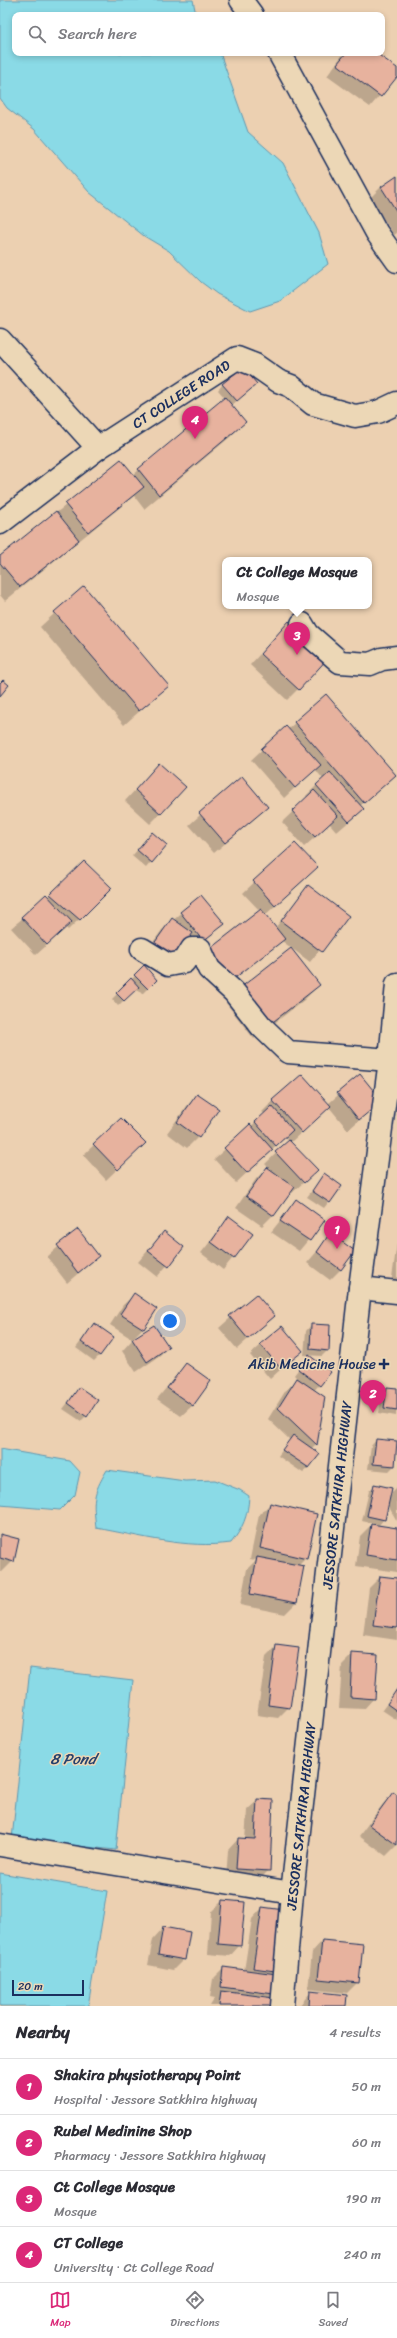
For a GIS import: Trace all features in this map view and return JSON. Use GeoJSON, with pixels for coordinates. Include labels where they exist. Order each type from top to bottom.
{"type":"FeatureCollection","features":[{"type":"Feature","properties":{"kind":"main road"},"geometry":{"type":"LineString","coordinates":[[241,0],[250,12]]}},
{"type":"Feature","properties":{"kind":"main road"},"geometry":{"type":"LineString","coordinates":[[281,56],[377,233],[397,261]]}},
{"type":"Feature","properties":{"kind":"main road"},"geometry":{"type":"LineString","coordinates":[[0,340],[98,448],[0,524]]}},
{"type":"Feature","properties":{"kind":"main road","name":"CT COLLEGE ROAD"},"geometry":{"type":"LineString","coordinates":[[98,448],[237,358],[255,365],[278,381],[291,386],[313,404],[355,416],[378,412],[397,403]]}},
{"type":"Feature","properties":{"kind":"main road"},"geometry":{"type":"LineString","coordinates":[[302,624],[308,634],[340,662],[370,664],[382,659],[397,657]]}},
{"type":"Feature","properties":{"kind":"main road"},"geometry":{"type":"LineString","coordinates":[[142,949],[168,965],[184,962],[192,949],[200,949],[209,969],[234,992],[261,1026],[288,1052],[390,1060]]}},
{"type":"Feature","properties":{"kind":"main road","name":"JESSORE SATKHIRA HIGHWAY"},"geometry":{"type":"LineString","coordinates":[[282,2006],[292,1893],[360,1288],[390,1060],[397,984]]}},
{"type":"Feature","properties":{"kind":"main road"},"geometry":{"type":"LineString","coordinates":[[360,1288],[397,1292]]}},
{"type":"Feature","properties":{"kind":"main road"},"geometry":{"type":"LineString","coordinates":[[0,1845],[292,1893]]}},
{"type":"Feature","properties":{"kind":"water"},"geometry":{"type":"Polygon","coordinates":[[[0,0],[193,0],[195,12],[12,12],[12,56],[221,56],[248,132],[283,163],[319,233],[328,264],[280,301],[250,311],[217,294],[201,282],[169,251],[144,236],[89,192],[34,129],[7,108],[0,98],[0,0]]]}},
{"type":"Feature","properties":{"kind":"water"},"geometry":{"type":"Polygon","coordinates":[[[0,1449],[70,1461],[80,1472],[75,1495],[60,1510],[0,1505],[0,1449]]]}},
{"type":"Feature","properties":{"kind":"water"},"geometry":{"type":"Polygon","coordinates":[[[107,1470],[185,1481],[215,1480],[240,1490],[249,1496],[244,1521],[239,1532],[231,1543],[214,1544],[164,1541],[96,1528],[94,1504],[96,1492],[107,1470]]]}},
{"type":"Feature","properties":{"kind":"water","name":"8 Pond"},"geometry":{"type":"Polygon","coordinates":[[[30,1668],[133,1680],[116,1850],[12,1839],[30,1668]]]}},
{"type":"Feature","properties":{"kind":"water"},"geometry":{"type":"Polygon","coordinates":[[[0,1873],[107,1891],[88,2006],[0,2006],[0,1873]]]}},
{"type":"Feature","properties":{"kind":"building"},"geometry":{"type":"Polygon","coordinates":[[[344,56],[380,56],[397,68],[397,77],[381,97],[337,64],[344,56]]]}},
{"type":"Feature","properties":{"kind":"building"},"geometry":{"type":"Polygon","coordinates":[[[397,176],[397,212],[381,187],[397,176]]]}},
{"type":"Feature","properties":{"kind":"building"},"geometry":{"type":"Polygon","coordinates":[[[243,367],[257,384],[237,401],[222,384],[243,367]]]}},
{"type":"Feature","properties":{"kind":"building"},"geometry":{"type":"Polygon","coordinates":[[[225,397],[246,422],[159,495],[138,469],[225,397]]]}},
{"type":"Feature","properties":{"kind":"building"},"geometry":{"type":"Polygon","coordinates":[[[121,459],[144,487],[88,532],[65,504],[121,459]]]}},
{"type":"Feature","properties":{"kind":"building"},"geometry":{"type":"Polygon","coordinates":[[[56,511],[79,540],[20,587],[0,563],[0,556],[56,511]]]}},
{"type":"Feature","properties":{"kind":"building"},"geometry":{"type":"Polygon","coordinates":[[[84,586],[169,686],[139,711],[54,612],[84,586]]]}},
{"type":"Feature","properties":{"kind":"building"},"geometry":{"type":"Polygon","coordinates":[[[289,621],[329,657],[299,690],[260,654],[289,621]]]}},
{"type":"Feature","properties":{"kind":"building"},"geometry":{"type":"Polygon","coordinates":[[[3,680],[9,685],[0,696],[0,683],[3,680]]]}},
{"type":"Feature","properties":{"kind":"building"},"geometry":{"type":"Polygon","coordinates":[[[326,694],[396,775],[364,803],[294,722],[326,694]]]}},
{"type":"Feature","properties":{"kind":"building"},"geometry":{"type":"Polygon","coordinates":[[[286,726],[321,765],[295,788],[261,749],[286,726]]]}},
{"type":"Feature","properties":{"kind":"building"},"geometry":{"type":"Polygon","coordinates":[[[159,763],[186,787],[161,814],[135,790],[159,763]]]}},
{"type":"Feature","properties":{"kind":"building"},"geometry":{"type":"Polygon","coordinates":[[[330,772],[364,809],[349,822],[316,785],[330,772]]]}},
{"type":"Feature","properties":{"kind":"building"},"geometry":{"type":"Polygon","coordinates":[[[242,776],[268,807],[225,843],[199,813],[242,776]]]}},
{"type":"Feature","properties":{"kind":"building"},"geometry":{"type":"Polygon","coordinates":[[[314,790],[338,816],[315,837],[292,811],[314,790]]]}},
{"type":"Feature","properties":{"kind":"building"},"geometry":{"type":"Polygon","coordinates":[[[152,832],[167,845],[152,863],[137,850],[152,832]]]}},
{"type":"Feature","properties":{"kind":"building"},"geometry":{"type":"Polygon","coordinates":[[[295,843],[318,867],[275,906],[253,881],[295,843]]]}},
{"type":"Feature","properties":{"kind":"building"},"geometry":{"type":"Polygon","coordinates":[[[84,861],[112,888],[80,920],[50,894],[84,861]]]}},
{"type":"Feature","properties":{"kind":"building"},"geometry":{"type":"Polygon","coordinates":[[[308,885],[349,916],[322,952],[281,921],[308,885]]]}},
{"type":"Feature","properties":{"kind":"building"},"geometry":{"type":"Polygon","coordinates":[[[46,894],[72,922],[47,945],[21,917],[46,894]]]}},
{"type":"Feature","properties":{"kind":"building"},"geometry":{"type":"Polygon","coordinates":[[[201,895],[225,924],[203,941],[180,912],[201,895]]]}},
{"type":"Feature","properties":{"kind":"building"},"geometry":{"type":"Polygon","coordinates":[[[261,909],[285,939],[231,981],[207,951],[261,909]]]}},
{"type":"Feature","properties":{"kind":"building"},"geometry":{"type":"Polygon","coordinates":[[[172,918],[193,933],[173,960],[153,945],[172,918]]]}},
{"type":"Feature","properties":{"kind":"building"},"geometry":{"type":"Polygon","coordinates":[[[291,948],[320,985],[269,1025],[240,988],[291,948]]]}},
{"type":"Feature","properties":{"kind":"building"},"geometry":{"type":"Polygon","coordinates":[[[144,965],[157,980],[148,989],[134,975],[144,965]]]}},
{"type":"Feature","properties":{"kind":"building"},"geometry":{"type":"Polygon","coordinates":[[[131,978],[139,987],[124,1001],[116,993],[131,978]]]}},
{"type":"Feature","properties":{"kind":"building"},"geometry":{"type":"Polygon","coordinates":[[[302,1074],[331,1106],[302,1133],[272,1100],[302,1074]]]}},
{"type":"Feature","properties":{"kind":"building"},"geometry":{"type":"Polygon","coordinates":[[[360,1074],[382,1101],[359,1120],[337,1093],[360,1074]]]}},
{"type":"Feature","properties":{"kind":"building"},"geometry":{"type":"Polygon","coordinates":[[[197,1094],[219,1109],[199,1138],[177,1122],[197,1094]]]}},
{"type":"Feature","properties":{"kind":"building"},"geometry":{"type":"Polygon","coordinates":[[[272,1106],[293,1130],[276,1146],[255,1122],[272,1106]]]}},
{"type":"Feature","properties":{"kind":"building"},"geometry":{"type":"Polygon","coordinates":[[[121,1118],[146,1143],[118,1170],[93,1144],[121,1118]]]}},
{"type":"Feature","properties":{"kind":"building"},"geometry":{"type":"Polygon","coordinates":[[[250,1124],[273,1150],[247,1173],[224,1148],[250,1124]]]}},
{"type":"Feature","properties":{"kind":"building"},"geometry":{"type":"Polygon","coordinates":[[[289,1140],[318,1170],[304,1183],[275,1152],[289,1140]]]}},
{"type":"Feature","properties":{"kind":"building"},"geometry":{"type":"Polygon","coordinates":[[[267,1167],[295,1187],[274,1216],[246,1196],[267,1167]]]}},
{"type":"Feature","properties":{"kind":"building"},"geometry":{"type":"Polygon","coordinates":[[[324,1173],[342,1186],[330,1203],[312,1191],[324,1173]]]}},
{"type":"Feature","properties":{"kind":"building"},"geometry":{"type":"Polygon","coordinates":[[[296,1199],[325,1220],[310,1241],[280,1221],[296,1199]]]}},
{"type":"Feature","properties":{"kind":"building"},"geometry":{"type":"Polygon","coordinates":[[[229,1216],[253,1234],[234,1259],[211,1242],[229,1216]]]}},
{"type":"Feature","properties":{"kind":"building"},"geometry":{"type":"Polygon","coordinates":[[[78,1229],[99,1256],[78,1273],[57,1245],[78,1229]]]}},
{"type":"Feature","properties":{"kind":"building"},"geometry":{"type":"Polygon","coordinates":[[[164,1231],[184,1247],[169,1267],[148,1251],[164,1231]]]}},
{"type":"Feature","properties":{"kind":"building"},"geometry":{"type":"Polygon","coordinates":[[[330,1233],[355,1251],[341,1270],[317,1252],[330,1233]]]}},
{"type":"Feature","properties":{"kind":"building"},"geometry":{"type":"Polygon","coordinates":[[[134,1293],[157,1309],[144,1329],[120,1314],[134,1293]]]}},
{"type":"Feature","properties":{"kind":"building"},"geometry":{"type":"Polygon","coordinates":[[[256,1294],[275,1316],[248,1339],[229,1316],[256,1294]]]}},
{"type":"Feature","properties":{"kind":"building"},"geometry":{"type":"Polygon","coordinates":[[[94,1323],[114,1337],[100,1356],[81,1342],[94,1323]]]}},
{"type":"Feature","properties":{"kind":"building"},"geometry":{"type":"Polygon","coordinates":[[[311,1324],[330,1325],[329,1351],[310,1349],[311,1324]]]}},
{"type":"Feature","properties":{"kind":"building"},"geometry":{"type":"Polygon","coordinates":[[[154,1325],[169,1347],[147,1362],[132,1339],[154,1325]]]}},
{"type":"Feature","properties":{"kind":"building"},"geometry":{"type":"Polygon","coordinates":[[[282,1326],[303,1351],[281,1369],[260,1344],[282,1326]]]}},
{"type":"Feature","properties":{"kind":"building"},"geometry":{"type":"Polygon","coordinates":[[[309,1355],[331,1372],[320,1386],[298,1369],[309,1355]]]}},
{"type":"Feature","properties":{"kind":"building"},"geometry":{"type":"Polygon","coordinates":[[[186,1363],[211,1381],[193,1406],[167,1388],[186,1363]]]}},
{"type":"Feature","properties":{"kind":"building"},"geometry":{"type":"Polygon","coordinates":[[[297,1378],[325,1397],[317,1445],[278,1408],[297,1378]]]}},
{"type":"Feature","properties":{"kind":"building"},"geometry":{"type":"Polygon","coordinates":[[[79,1387],[98,1400],[87,1417],[68,1403],[79,1387]]]}},
{"type":"Feature","properties":{"kind":"building"},"geometry":{"type":"Polygon","coordinates":[[[387,1387],[397,1388],[397,1410],[384,1408],[387,1387]]]}},
{"type":"Feature","properties":{"kind":"building"},"geometry":{"type":"Polygon","coordinates":[[[293,1435],[320,1454],[309,1468],[282,1450],[293,1435]]]}},
{"type":"Feature","properties":{"kind":"building"},"geometry":{"type":"Polygon","coordinates":[[[376,1439],[397,1441],[395,1466],[373,1464],[376,1439]]]}},
{"type":"Feature","properties":{"kind":"building"},"geometry":{"type":"Polygon","coordinates":[[[374,1484],[392,1488],[385,1520],[367,1516],[374,1484]]]}},
{"type":"Feature","properties":{"kind":"building"},"geometry":{"type":"Polygon","coordinates":[[[270,1503],[317,1514],[307,1559],[260,1548],[270,1503]]]}},
{"type":"Feature","properties":{"kind":"building"},"geometry":{"type":"Polygon","coordinates":[[[371,1524],[397,1528],[397,1560],[366,1555],[371,1524]]]}},
{"type":"Feature","properties":{"kind":"building"},"geometry":{"type":"Polygon","coordinates":[[[0,1534],[19,1539],[14,1562],[0,1558],[0,1534]]]}},
{"type":"Feature","properties":{"kind":"building"},"geometry":{"type":"Polygon","coordinates":[[[257,1557],[304,1566],[297,1603],[250,1594],[257,1557]]]}},
{"type":"Feature","properties":{"kind":"building"},"geometry":{"type":"Polygon","coordinates":[[[380,1576],[397,1578],[397,1628],[373,1625],[380,1576]]]}},
{"type":"Feature","properties":{"kind":"building"},"geometry":{"type":"Polygon","coordinates":[[[276,1645],[299,1648],[290,1708],[268,1705],[276,1645]]]}},
{"type":"Feature","properties":{"kind":"building"},"geometry":{"type":"Polygon","coordinates":[[[352,1653],[378,1655],[375,1699],[350,1697],[352,1653]]]}},
{"type":"Feature","properties":{"kind":"building"},"geometry":{"type":"Polygon","coordinates":[[[397,1689],[397,1711],[387,1704],[397,1689]]]}},
{"type":"Feature","properties":{"kind":"building"},"geometry":{"type":"Polygon","coordinates":[[[393,1792],[397,1795],[397,1845],[369,1825],[393,1792]]]}},
{"type":"Feature","properties":{"kind":"building"},"geometry":{"type":"Polygon","coordinates":[[[257,1799],[273,1800],[270,1871],[236,1869],[238,1838],[255,1839],[257,1799]]]}},
{"type":"Feature","properties":{"kind":"building"},"geometry":{"type":"Polygon","coordinates":[[[222,1900],[245,1902],[241,1946],[218,1944],[222,1900]]]}},
{"type":"Feature","properties":{"kind":"building"},"geometry":{"type":"Polygon","coordinates":[[[262,1907],[284,1910],[275,1971],[253,1968],[262,1907]]]}},
{"type":"Feature","properties":{"kind":"building"},"geometry":{"type":"Polygon","coordinates":[[[163,1927],[190,1932],[185,1960],[158,1955],[163,1927]]]}},
{"type":"Feature","properties":{"kind":"building"},"geometry":{"type":"Polygon","coordinates":[[[322,1940],[363,1944],[359,1983],[318,1979],[322,1940]]]}},
{"type":"Feature","properties":{"kind":"building"},"geometry":{"type":"Polygon","coordinates":[[[223,1967],[277,1974],[274,1994],[221,1987],[223,1967]]]}},
{"type":"Feature","properties":{"kind":"building"},"geometry":{"type":"Polygon","coordinates":[[[221,1991],[274,1998],[273,2006],[219,2006],[221,1991]]]}},
{"type":"Feature","properties":{"kind":"building"},"geometry":{"type":"Polygon","coordinates":[[[310,1991],[347,1995],[346,2006],[309,2006],[310,1991]]]}},
{"type":"Feature","properties":{"kind":"place","name":"CT College"},"geometry":{"type":"Point","coordinates":[195,439]}},
{"type":"Feature","properties":{"kind":"place","name":"Ct College Mosque"},"geometry":{"type":"Point","coordinates":[297,655]}},
{"type":"Feature","properties":{"kind":"place","name":"Shakira physiotherapy Point"},"geometry":{"type":"Point","coordinates":[337,1249]}},
{"type":"Feature","properties":{"kind":"place","name":"Akib Medicine House"},"geometry":{"type":"Point","coordinates":[384,1364]}},
{"type":"Feature","properties":{"kind":"place","name":"Rubel Medinine Shop"},"geometry":{"type":"Point","coordinates":[373,1413]}}]}
